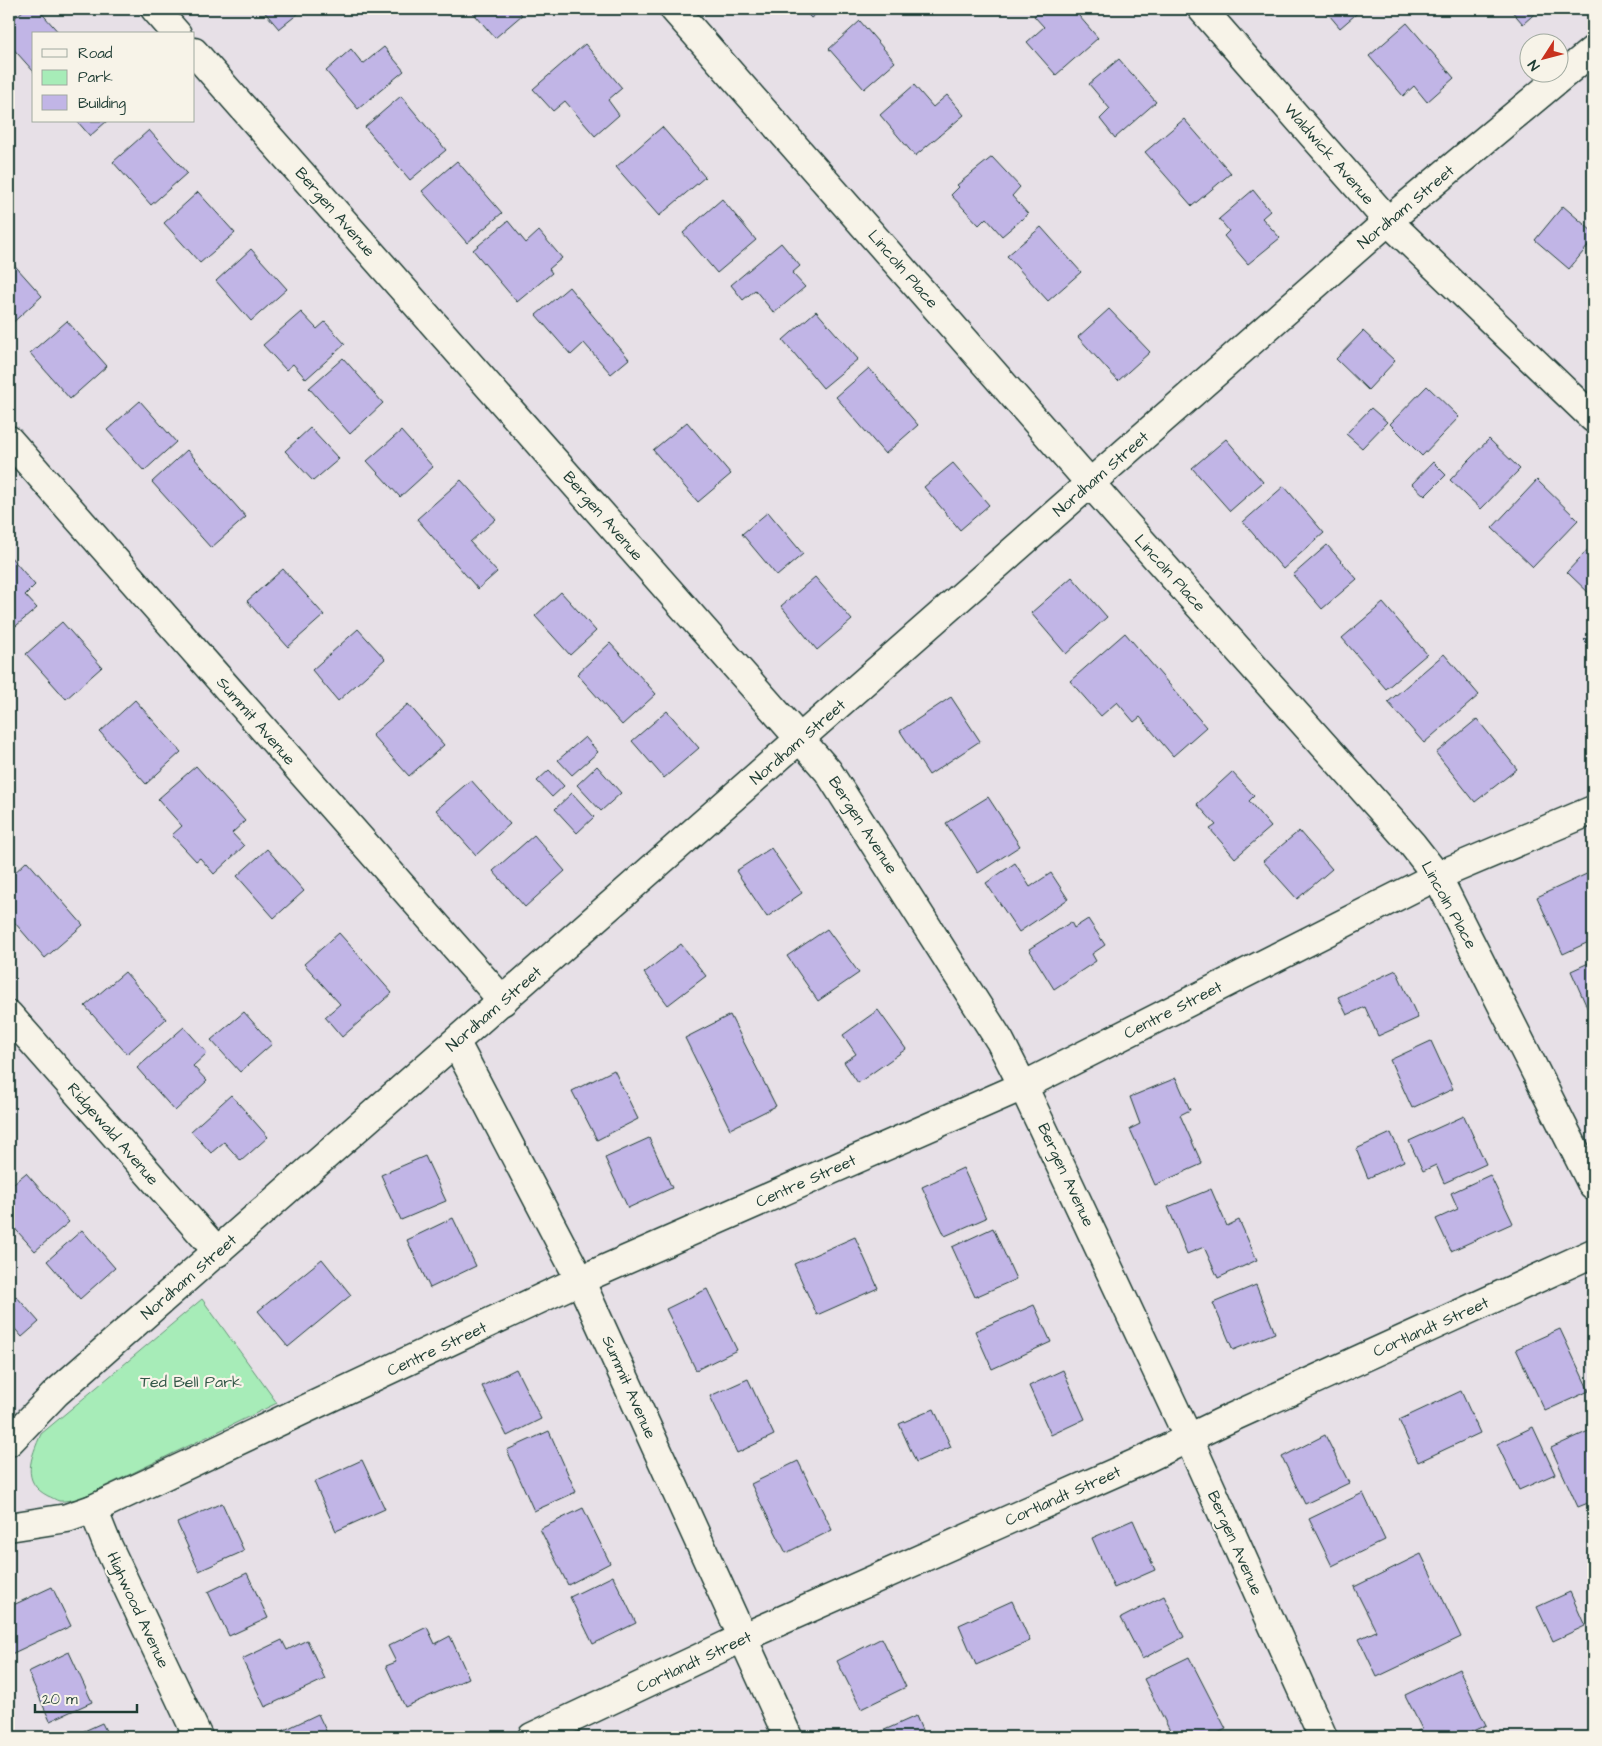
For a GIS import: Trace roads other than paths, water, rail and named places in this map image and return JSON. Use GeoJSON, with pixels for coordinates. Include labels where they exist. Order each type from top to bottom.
{"type":"FeatureCollection","features":[{"type":"Feature","properties":{"kind":"street"},"geometry":{"type":"LineString","coordinates":[[155,9],[175,32]]}},
{"type":"Feature","properties":{"kind":"street","name":"Lincoln Place"},"geometry":{"type":"LineString","coordinates":[[674,9],[1091,482],[1334,754],[1412,844],[1437,876],[1593,1186]]}},
{"type":"Feature","properties":{"kind":"street","name":"Waldwick Avenue"},"geometry":{"type":"LineString","coordinates":[[1202,9],[1388,221],[1593,418]]}},
{"type":"Feature","properties":{"kind":"street","name":"Nordham Street"},"geometry":{"type":"LineString","coordinates":[[9,1442],[56,1394],[1388,221],[1593,50]]}},
{"type":"Feature","properties":{"kind":"street","name":"Bergen Avenue"},"geometry":{"type":"LineString","coordinates":[[195,53],[833,779],[1000,1041],[1024,1086],[1188,1438],[1323,1737]]}},
{"type":"Feature","properties":{"kind":"street","name":"Summit Avenue"},"geometry":{"type":"LineString","coordinates":[[9,440],[503,1001]]}},
{"type":"Feature","properties":{"kind":"street","name":"Centre Street"},"geometry":{"type":"LineString","coordinates":[[9,1527],[66,1518],[93,1509],[580,1280],[1024,1086],[1437,876],[1593,810]]}},
{"type":"Feature","properties":{"kind":"street","name":"Ridgewald Avenue"},"geometry":{"type":"LineString","coordinates":[[9,1015],[218,1252]]}},
{"type":"Feature","properties":{"kind":"street","name":"Summit Avenue"},"geometry":{"type":"LineString","coordinates":[[456,1042],[580,1280],[788,1737]]}},
{"type":"Feature","properties":{"kind":"street","name":"Cortlandt Street"},"geometry":{"type":"LineString","coordinates":[[532,1737],[742,1638],[1140,1461],[1593,1253]]}},
{"type":"Feature","properties":{"kind":"street","name":"Highwood Avenue"},"geometry":{"type":"LineString","coordinates":[[93,1509],[107,1544],[198,1737]]}},
{"type":"Feature","properties":{"kind":"park label","name":"Ted Bell Park"},"geometry":{"type":"Point","coordinates":[191,1382]}}]}
